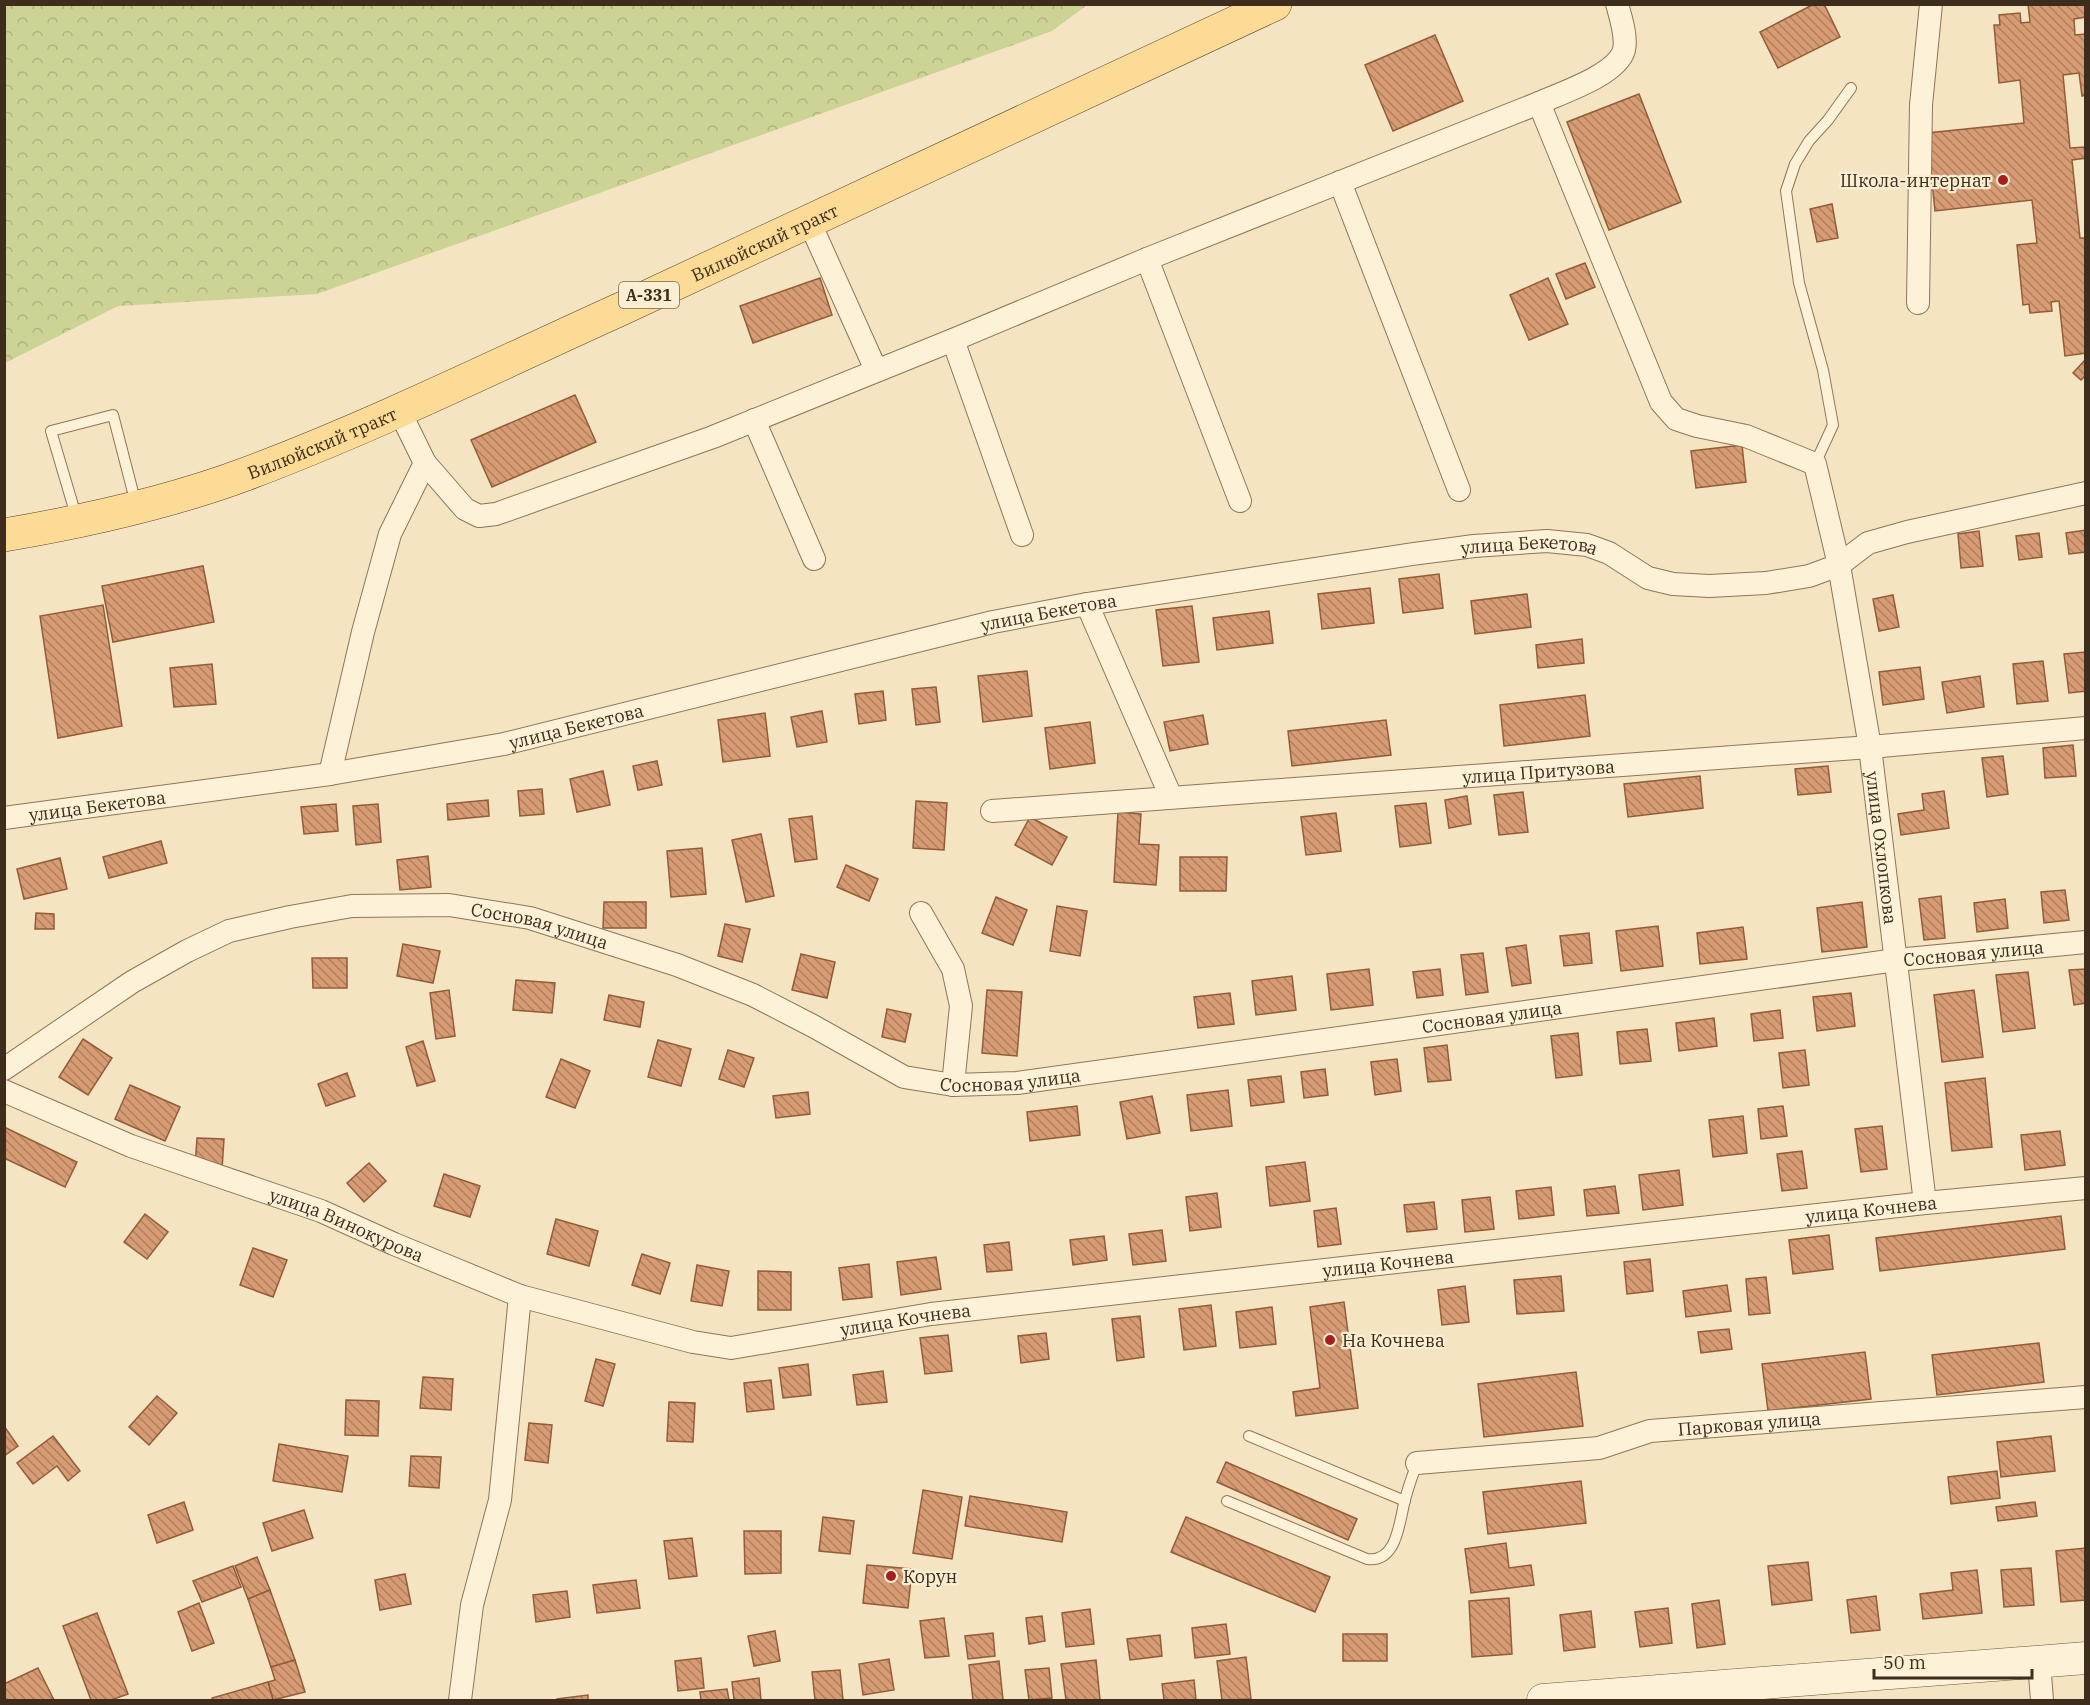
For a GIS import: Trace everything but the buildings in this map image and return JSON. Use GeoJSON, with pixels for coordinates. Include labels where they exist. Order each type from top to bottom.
{"type":"FeatureCollection","features":[{"type":"Feature","properties":{"kind":"main road","name":"Вилюйский тракт"},"geometry":{"type":"LineString","coordinates":[[4,536],[137,508],[244,475],[399,410],[1275,4]]}},
{"type":"Feature","properties":{"kind":"main road"},"geometry":{"type":"LineString","coordinates":[[1543,1701],[1677,1696],[2085,1658]]}},
{"type":"Feature","properties":{"kind":"street"},"geometry":{"type":"LineString","coordinates":[[399,410],[425,463],[465,509],[479,516],[496,514],[754,420],[1147,259],[1539,103],[1604,73],[1619,61],[1624,48],[1617,4]]}},
{"type":"Feature","properties":{"kind":"street"},"geometry":{"type":"LineString","coordinates":[[1918,303],[1921,105],[1930,4]]}},
{"type":"Feature","properties":{"kind":"street"},"geometry":{"type":"LineString","coordinates":[[1539,103],[1641,358],[1661,402],[1676,419],[1697,426],[1746,436],[1815,464]]}},
{"type":"Feature","properties":{"kind":"street"},"geometry":{"type":"LineString","coordinates":[[1340,182],[1459,490]]}},
{"type":"Feature","properties":{"kind":"street"},"geometry":{"type":"LineString","coordinates":[[809,221],[876,370]]}},
{"type":"Feature","properties":{"kind":"street"},"geometry":{"type":"LineString","coordinates":[[1147,259],[1240,501]]}},
{"type":"Feature","properties":{"kind":"street"},"geometry":{"type":"LineString","coordinates":[[953,340],[1022,535]]}},
{"type":"Feature","properties":{"kind":"street"},"geometry":{"type":"LineString","coordinates":[[754,420],[814,559]]}},
{"type":"Feature","properties":{"kind":"street"},"geometry":{"type":"LineString","coordinates":[[330,774],[363,632],[390,534],[425,463]]}},
{"type":"Feature","properties":{"kind":"street","name":"улица Охлопкова"},"geometry":{"type":"LineString","coordinates":[[1815,464],[1839,565],[1870,747],[1925,1203]]}},
{"type":"Feature","properties":{"kind":"street","name":"улица Бекетова"},"geometry":{"type":"LineString","coordinates":[[4,818],[330,774],[504,744],[993,622],[1087,604],[1413,554],[1548,541],[1587,544],[1616,557],[1648,578],[1673,584],[1709,586],[1766,584],[1809,576],[1839,565],[1868,543],[1907,532],[2085,493]]}},
{"type":"Feature","properties":{"kind":"street"},"geometry":{"type":"LineString","coordinates":[[1087,604],[1171,797]]}},
{"type":"Feature","properties":{"kind":"street","name":"улица Притузова"},"geometry":{"type":"LineString","coordinates":[[992,811],[1870,747],[2085,728]]}},
{"type":"Feature","properties":{"kind":"street","name":"Сосновая улица"},"geometry":{"type":"LineString","coordinates":[[4,1069],[132,982],[187,951],[229,932],[290,917],[352,906],[449,905],[530,918],[677,964],[753,995],[904,1077],[953,1085],[1017,1083],[1896,960],[2085,942]]}},
{"type":"Feature","properties":{"kind":"street"},"geometry":{"type":"LineString","coordinates":[[921,913],[953,969],[961,1006],[953,1085]]}},
{"type":"Feature","properties":{"kind":"street","name":"улица Винокурова"},"geometry":{"type":"LineString","coordinates":[[4,1091],[131,1146],[321,1211],[520,1296],[693,1342]]}},
{"type":"Feature","properties":{"kind":"street","name":"улица Кочнева"},"geometry":{"type":"LineString","coordinates":[[693,1342],[731,1348],[931,1314],[1925,1203],[2085,1188]]}},
{"type":"Feature","properties":{"kind":"street"},"geometry":{"type":"LineString","coordinates":[[460,1701],[472,1605],[500,1500],[520,1296]]}},
{"type":"Feature","properties":{"kind":"street","name":"Парковая улица"},"geometry":{"type":"LineString","coordinates":[[1416,1463],[1599,1448],[1650,1431],[2085,1397]]}},
{"type":"Feature","properties":{"kind":"street"},"geometry":{"type":"LineString","coordinates":[[2039,1662],[2042,1701]]}},
{"type":"Feature","properties":{"kind":"lane"},"geometry":{"type":"LineString","coordinates":[[1815,464],[1833,425],[1823,369],[1799,283],[1786,191],[1795,164],[1809,141],[1828,120],[1851,88]]}},
{"type":"Feature","properties":{"kind":"lane"},"geometry":{"type":"LineString","coordinates":[[78,522],[51,431],[113,415],[137,508]]}},
{"type":"Feature","properties":{"kind":"lane"},"geometry":{"type":"LineString","coordinates":[[1249,1436],[1405,1501]]}},
{"type":"Feature","properties":{"kind":"lane"},"geometry":{"type":"LineString","coordinates":[[1227,1501],[1367,1559],[1375,1560],[1386,1554],[1395,1542],[1416,1463]]}},
{"type":"Feature","properties":{"kind":"green space"},"geometry":{"type":"Polygon","coordinates":[[[5,4],[1087,5],[1052,31],[317,294],[118,306],[5,363],[5,4]]]}},
{"type":"Feature","properties":{"kind":"place","name":"Школа-интернат"},"geometry":{"type":"Point","coordinates":[2003,180]}},
{"type":"Feature","properties":{"kind":"place","name":"На Кочнева"},"geometry":{"type":"Point","coordinates":[1330,1340]}},
{"type":"Feature","properties":{"kind":"place","name":"Корун"},"geometry":{"type":"Point","coordinates":[891,1576]}}]}
